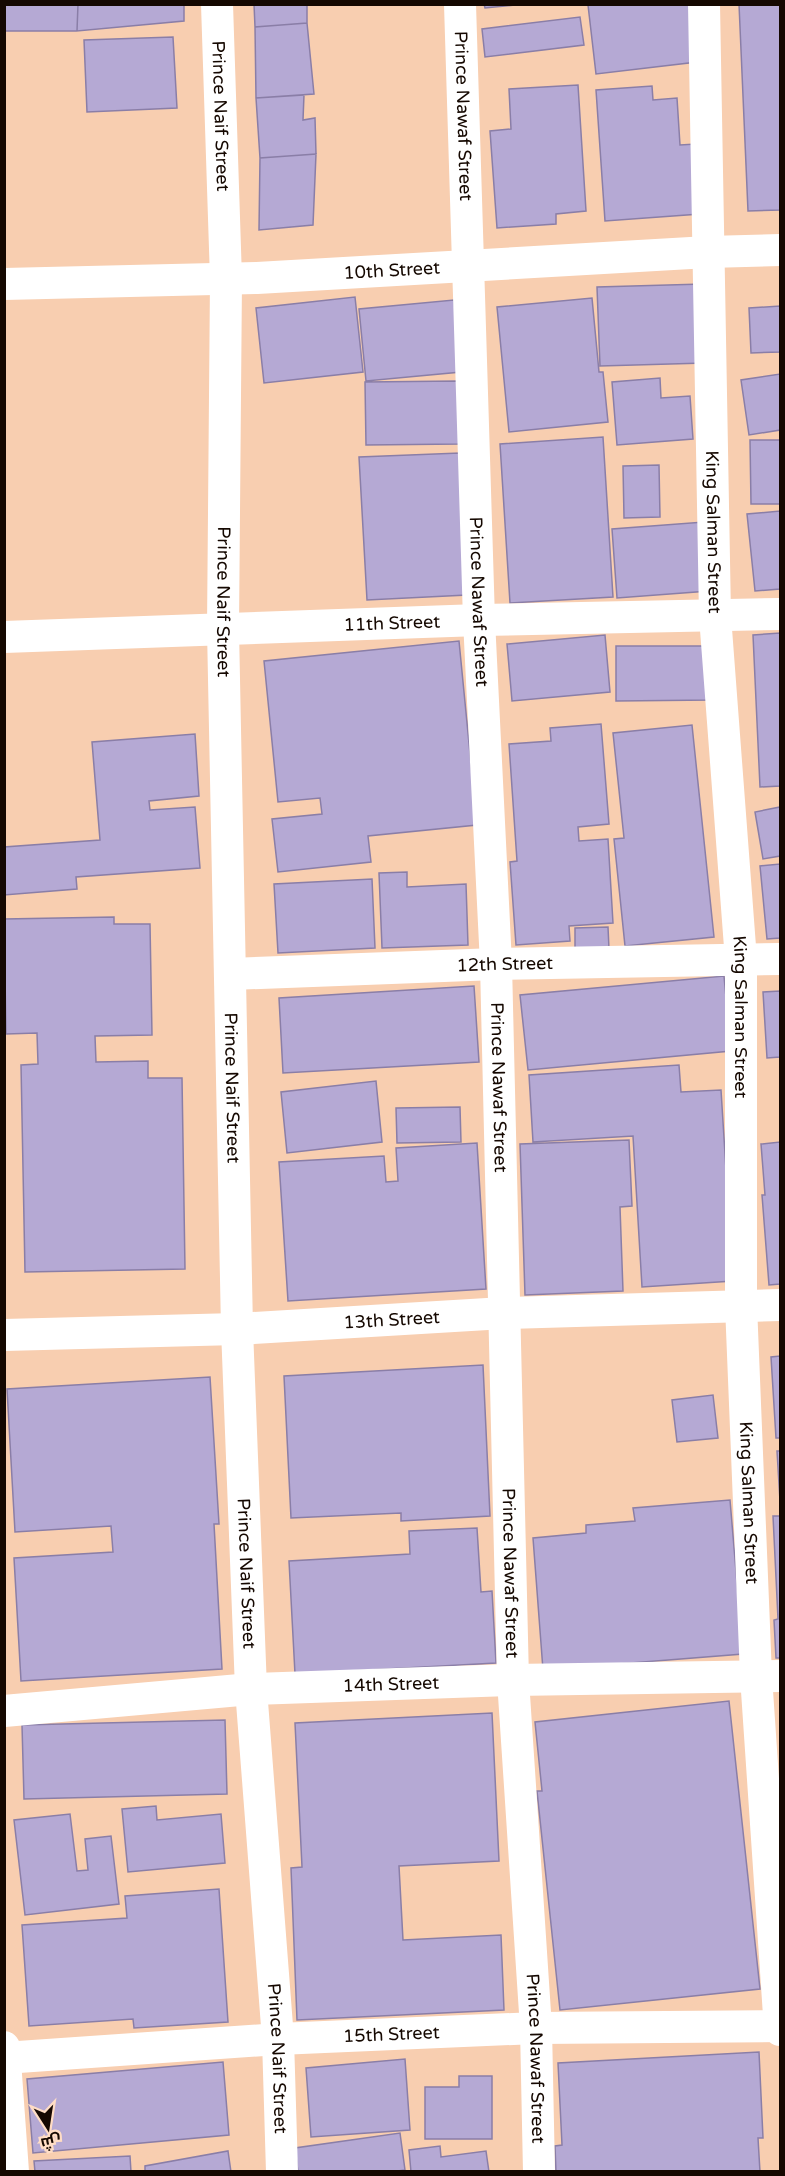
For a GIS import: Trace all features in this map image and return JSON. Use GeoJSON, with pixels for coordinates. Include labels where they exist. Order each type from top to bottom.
{"type":"FeatureCollection","features":[{"type":"Feature","properties":{"kind":"street","name":"Prince Naif Street"},"geometry":{"type":"LineString","coordinates":[[217,4],[226,279],[223,629],[237,1329],[251,1689],[278,2039],[282,2172]]}},
{"type":"Feature","properties":{"kind":"street","name":"Prince Nawaf Street"},"geometry":{"type":"LineString","coordinates":[[460,4],[479,620],[496,964],[513,1680],[536,2028],[539,2172]]}},
{"type":"Feature","properties":{"kind":"street","name":"King Salman Street"},"geometry":{"type":"LineString","coordinates":[[704,4],[716,616],[741,960],[741,1305],[768,1676],[780,2028]]}},
{"type":"Feature","properties":{"kind":"street","name":"10th Street"},"geometry":{"type":"LineString","coordinates":[[4,284],[226,279],[780,250]]}},
{"type":"Feature","properties":{"kind":"street","name":"11th Street"},"geometry":{"type":"LineString","coordinates":[[4,637],[479,620],[780,614]]}},
{"type":"Feature","properties":{"kind":"street","name":"12th Street"},"geometry":{"type":"LineString","coordinates":[[231,974],[496,964],[780,959]]}},
{"type":"Feature","properties":{"kind":"street","name":"13th Street"},"geometry":{"type":"LineString","coordinates":[[4,1335],[237,1329],[504,1313],[780,1305]]}},
{"type":"Feature","properties":{"kind":"street","name":"14th Street"},"geometry":{"type":"LineString","coordinates":[[4,1711],[251,1689],[513,1680],[768,1676]]}},
{"type":"Feature","properties":{"kind":"street","name":"15th Street"},"geometry":{"type":"LineString","coordinates":[[5,2058],[278,2039],[536,2028],[780,2028]]}},
{"type":"Feature","properties":{"kind":"street"},"geometry":{"type":"LineString","coordinates":[[4,2047],[13,2172]]}},
{"type":"Feature","properties":{"kind":"building"},"geometry":{"type":"Polygon","coordinates":[[[4,4],[78,4],[77,31],[4,31],[4,4]]]}},
{"type":"Feature","properties":{"kind":"building"},"geometry":{"type":"Polygon","coordinates":[[[78,4],[184,4],[184,21],[77,31],[78,4]]]}},
{"type":"Feature","properties":{"kind":"building"},"geometry":{"type":"Polygon","coordinates":[[[254,4],[307,4],[307,23],[255,27],[254,4]]]}},
{"type":"Feature","properties":{"kind":"building"},"geometry":{"type":"Polygon","coordinates":[[[484,4],[525,4],[485,8],[484,4]]]}},
{"type":"Feature","properties":{"kind":"building"},"geometry":{"type":"Polygon","coordinates":[[[690,4],[697,62],[596,74],[588,5],[690,4]]]}},
{"type":"Feature","properties":{"kind":"building"},"geometry":{"type":"Polygon","coordinates":[[[739,4],[780,4],[780,210],[748,211],[739,4]]]}},
{"type":"Feature","properties":{"kind":"building"},"geometry":{"type":"Polygon","coordinates":[[[580,17],[584,45],[485,57],[482,29],[580,17]]]}},
{"type":"Feature","properties":{"kind":"building"},"geometry":{"type":"Polygon","coordinates":[[[307,23],[314,94],[256,98],[255,27],[307,23]]]}},
{"type":"Feature","properties":{"kind":"building"},"geometry":{"type":"Polygon","coordinates":[[[173,37],[177,108],[87,112],[84,40],[173,37]]]}},
{"type":"Feature","properties":{"kind":"building"},"geometry":{"type":"Polygon","coordinates":[[[578,85],[586,211],[556,214],[556,224],[497,228],[490,131],[511,129],[509,89],[578,85]]]}},
{"type":"Feature","properties":{"kind":"building"},"geometry":{"type":"Polygon","coordinates":[[[652,86],[653,100],[677,98],[680,145],[696,144],[700,214],[605,221],[596,90],[652,86]]]}},
{"type":"Feature","properties":{"kind":"building"},"geometry":{"type":"Polygon","coordinates":[[[304,95],[303,120],[315,118],[316,154],[260,158],[256,98],[304,95]]]}},
{"type":"Feature","properties":{"kind":"building"},"geometry":{"type":"Polygon","coordinates":[[[316,154],[313,225],[259,230],[260,158],[316,154]]]}},
{"type":"Feature","properties":{"kind":"building"},"geometry":{"type":"Polygon","coordinates":[[[703,284],[705,363],[600,366],[597,287],[703,284]]]}},
{"type":"Feature","properties":{"kind":"building"},"geometry":{"type":"Polygon","coordinates":[[[355,297],[363,372],[264,383],[256,308],[355,297]]]}},
{"type":"Feature","properties":{"kind":"building"},"geometry":{"type":"Polygon","coordinates":[[[592,298],[599,372],[603,372],[608,422],[509,432],[497,307],[592,298]]]}},
{"type":"Feature","properties":{"kind":"building"},"geometry":{"type":"Polygon","coordinates":[[[454,300],[461,372],[366,381],[359,309],[454,300]]]}},
{"type":"Feature","properties":{"kind":"building"},"geometry":{"type":"Polygon","coordinates":[[[780,306],[780,352],[751,353],[749,308],[780,306]]]}},
{"type":"Feature","properties":{"kind":"building"},"geometry":{"type":"Polygon","coordinates":[[[780,374],[780,430],[749,435],[741,380],[780,374]]]}},
{"type":"Feature","properties":{"kind":"building"},"geometry":{"type":"Polygon","coordinates":[[[660,378],[661,398],[690,396],[693,439],[617,445],[612,382],[660,378]]]}},
{"type":"Feature","properties":{"kind":"building"},"geometry":{"type":"Polygon","coordinates":[[[458,381],[459,444],[366,445],[365,382],[458,381]]]}},
{"type":"Feature","properties":{"kind":"building"},"geometry":{"type":"Polygon","coordinates":[[[603,437],[613,597],[510,603],[500,444],[603,437]]]}},
{"type":"Feature","properties":{"kind":"building"},"geometry":{"type":"Polygon","coordinates":[[[750,440],[780,440],[780,504],[751,504],[750,440]]]}},
{"type":"Feature","properties":{"kind":"building"},"geometry":{"type":"Polygon","coordinates":[[[460,453],[467,595],[367,600],[359,457],[460,453]]]}},
{"type":"Feature","properties":{"kind":"building"},"geometry":{"type":"Polygon","coordinates":[[[659,465],[660,517],[624,518],[623,466],[659,465]]]}},
{"type":"Feature","properties":{"kind":"building"},"geometry":{"type":"Polygon","coordinates":[[[780,511],[780,589],[755,591],[747,514],[780,511]]]}},
{"type":"Feature","properties":{"kind":"building"},"geometry":{"type":"Polygon","coordinates":[[[704,522],[709,591],[617,598],[612,529],[704,522]]]}},
{"type":"Feature","properties":{"kind":"building"},"geometry":{"type":"Polygon","coordinates":[[[780,633],[780,786],[760,787],[753,635],[780,633]]]}},
{"type":"Feature","properties":{"kind":"building"},"geometry":{"type":"Polygon","coordinates":[[[605,635],[610,692],[512,701],[507,644],[605,635]]]}},
{"type":"Feature","properties":{"kind":"building"},"geometry":{"type":"Polygon","coordinates":[[[459,641],[477,825],[368,836],[371,862],[278,872],[272,819],[322,814],[320,798],[278,802],[264,661],[459,641]]]}},
{"type":"Feature","properties":{"kind":"building"},"geometry":{"type":"Polygon","coordinates":[[[616,646],[712,646],[712,700],[616,701],[616,646]]]}},
{"type":"Feature","properties":{"kind":"building"},"geometry":{"type":"Polygon","coordinates":[[[601,724],[609,824],[578,827],[579,841],[608,839],[613,923],[569,926],[570,941],[516,945],[510,862],[517,861],[509,744],[551,741],[550,728],[601,724]]]}},
{"type":"Feature","properties":{"kind":"building"},"geometry":{"type":"Polygon","coordinates":[[[692,725],[714,937],[625,946],[614,839],[624,838],[613,733],[692,725]]]}},
{"type":"Feature","properties":{"kind":"building"},"geometry":{"type":"Polygon","coordinates":[[[195,734],[199,796],[149,801],[150,810],[195,807],[200,868],[76,877],[77,889],[4,895],[4,847],[100,840],[92,742],[195,734]]]}},
{"type":"Feature","properties":{"kind":"building"},"geometry":{"type":"Polygon","coordinates":[[[780,807],[780,856],[763,859],[755,812],[780,807]]]}},
{"type":"Feature","properties":{"kind":"building"},"geometry":{"type":"Polygon","coordinates":[[[780,864],[780,938],[767,939],[760,866],[780,864]]]}},
{"type":"Feature","properties":{"kind":"building"},"geometry":{"type":"Polygon","coordinates":[[[407,872],[407,887],[466,884],[468,945],[382,948],[379,873],[407,872]]]}},
{"type":"Feature","properties":{"kind":"building"},"geometry":{"type":"Polygon","coordinates":[[[372,879],[375,948],[278,953],[274,884],[372,879]]]}},
{"type":"Feature","properties":{"kind":"building"},"geometry":{"type":"Polygon","coordinates":[[[114,917],[114,924],[150,924],[152,1035],[95,1036],[96,1062],[148,1061],[148,1078],[182,1078],[185,1269],[25,1272],[21,1065],[38,1064],[37,1033],[6,1034],[4,919],[114,917]]]}},
{"type":"Feature","properties":{"kind":"building"},"geometry":{"type":"Polygon","coordinates":[[[608,927],[609,949],[575,951],[575,928],[608,927]]]}},
{"type":"Feature","properties":{"kind":"building"},"geometry":{"type":"Polygon","coordinates":[[[724,976],[731,1051],[528,1070],[520,995],[724,976]]]}},
{"type":"Feature","properties":{"kind":"building"},"geometry":{"type":"Polygon","coordinates":[[[474,986],[479,1062],[283,1073],[279,998],[474,986]]]}},
{"type":"Feature","properties":{"kind":"building"},"geometry":{"type":"Polygon","coordinates":[[[780,991],[780,1057],[767,1058],[763,992],[780,991]]]}},
{"type":"Feature","properties":{"kind":"building"},"geometry":{"type":"Polygon","coordinates":[[[679,1065],[681,1092],[721,1090],[733,1281],[642,1287],[633,1136],[533,1142],[529,1075],[679,1065]]]}},
{"type":"Feature","properties":{"kind":"building"},"geometry":{"type":"Polygon","coordinates":[[[376,1081],[382,1142],[287,1153],[281,1092],[376,1081]]]}},
{"type":"Feature","properties":{"kind":"building"},"geometry":{"type":"Polygon","coordinates":[[[460,1107],[461,1142],[397,1143],[396,1108],[460,1107]]]}},
{"type":"Feature","properties":{"kind":"building"},"geometry":{"type":"Polygon","coordinates":[[[629,1140],[632,1206],[620,1207],[623,1291],[525,1295],[520,1144],[629,1140]]]}},
{"type":"Feature","properties":{"kind":"building"},"geometry":{"type":"Polygon","coordinates":[[[780,1142],[780,1284],[769,1285],[762,1195],[765,1195],[761,1144],[780,1142]]]}},
{"type":"Feature","properties":{"kind":"building"},"geometry":{"type":"Polygon","coordinates":[[[477,1143],[486,1289],[288,1301],[279,1162],[384,1156],[386,1182],[398,1181],[396,1148],[477,1143]]]}},
{"type":"Feature","properties":{"kind":"building"},"geometry":{"type":"Polygon","coordinates":[[[780,1356],[780,1438],[776,1438],[771,1357],[780,1356]]]}},
{"type":"Feature","properties":{"kind":"building"},"geometry":{"type":"Polygon","coordinates":[[[483,1365],[490,1516],[401,1521],[401,1513],[291,1518],[284,1376],[483,1365]]]}},
{"type":"Feature","properties":{"kind":"building"},"geometry":{"type":"Polygon","coordinates":[[[210,1377],[219,1524],[214,1524],[222,1669],[21,1681],[14,1558],[113,1552],[111,1526],[15,1532],[7,1389],[210,1377]]]}},
{"type":"Feature","properties":{"kind":"building"},"geometry":{"type":"Polygon","coordinates":[[[713,1395],[718,1438],[677,1442],[672,1400],[713,1395]]]}},
{"type":"Feature","properties":{"kind":"building"},"geometry":{"type":"Polygon","coordinates":[[[777,1451],[780,1451],[780,1501],[777,1451]]]}},
{"type":"Feature","properties":{"kind":"building"},"geometry":{"type":"Polygon","coordinates":[[[730,1500],[743,1654],[543,1670],[533,1538],[586,1533],[586,1525],[635,1521],[633,1508],[730,1500]]]}},
{"type":"Feature","properties":{"kind":"building"},"geometry":{"type":"Polygon","coordinates":[[[773,1516],[780,1516],[780,1658],[776,1658],[774,1620],[778,1619],[773,1516]]]}},
{"type":"Feature","properties":{"kind":"building"},"geometry":{"type":"Polygon","coordinates":[[[477,1528],[481,1592],[492,1591],[496,1663],[295,1674],[289,1561],[410,1554],[409,1531],[477,1528]]]}},
{"type":"Feature","properties":{"kind":"building"},"geometry":{"type":"Polygon","coordinates":[[[729,1701],[760,1989],[560,2010],[537,1791],[542,1791],[535,1722],[729,1701]]]}},
{"type":"Feature","properties":{"kind":"building"},"geometry":{"type":"Polygon","coordinates":[[[492,1713],[499,1861],[399,1866],[403,1940],[501,1935],[504,2010],[297,2020],[291,1868],[302,1867],[295,1723],[492,1713]]]}},
{"type":"Feature","properties":{"kind":"building"},"geometry":{"type":"Polygon","coordinates":[[[225,1720],[227,1794],[24,1799],[22,1725],[225,1720]]]}},
{"type":"Feature","properties":{"kind":"building"},"geometry":{"type":"Polygon","coordinates":[[[156,1806],[157,1820],[221,1814],[225,1863],[128,1872],[122,1809],[156,1806]]]}},
{"type":"Feature","properties":{"kind":"building"},"geometry":{"type":"Polygon","coordinates":[[[70,1814],[77,1871],[88,1870],[85,1839],[111,1836],[119,1904],[25,1915],[14,1820],[70,1814]]]}},
{"type":"Feature","properties":{"kind":"building"},"geometry":{"type":"Polygon","coordinates":[[[219,1889],[228,2022],[134,2028],[133,2019],[29,2026],[22,1925],[127,1918],[125,1896],[219,1889]]]}},
{"type":"Feature","properties":{"kind":"building"},"geometry":{"type":"Polygon","coordinates":[[[759,2052],[763,2138],[758,2138],[760,2172],[556,2172],[555,2146],[562,2145],[558,2063],[759,2052]]]}},
{"type":"Feature","properties":{"kind":"building"},"geometry":{"type":"Polygon","coordinates":[[[405,2059],[410,2130],[311,2137],[306,2068],[405,2059]]]}},
{"type":"Feature","properties":{"kind":"building"},"geometry":{"type":"Polygon","coordinates":[[[223,2062],[229,2135],[33,2153],[27,2079],[223,2062]]]}},
{"type":"Feature","properties":{"kind":"building"},"geometry":{"type":"Polygon","coordinates":[[[459,2076],[492,2076],[492,2139],[425,2139],[425,2087],[459,2087],[459,2076]]]}},
{"type":"Feature","properties":{"kind":"building"},"geometry":{"type":"Polygon","coordinates":[[[400,2133],[405,2170],[298,2172],[295,2148],[400,2133]]]}},
{"type":"Feature","properties":{"kind":"building"},"geometry":{"type":"Polygon","coordinates":[[[440,2146],[441,2157],[486,2151],[489,2172],[411,2172],[409,2150],[440,2146]]]}},
{"type":"Feature","properties":{"kind":"building"},"geometry":{"type":"Polygon","coordinates":[[[228,2151],[231,2172],[145,2172],[145,2166],[228,2151]]]}},
{"type":"Feature","properties":{"kind":"building"},"geometry":{"type":"Polygon","coordinates":[[[130,2156],[131,2172],[35,2172],[34,2161],[130,2156]]]}}]}
